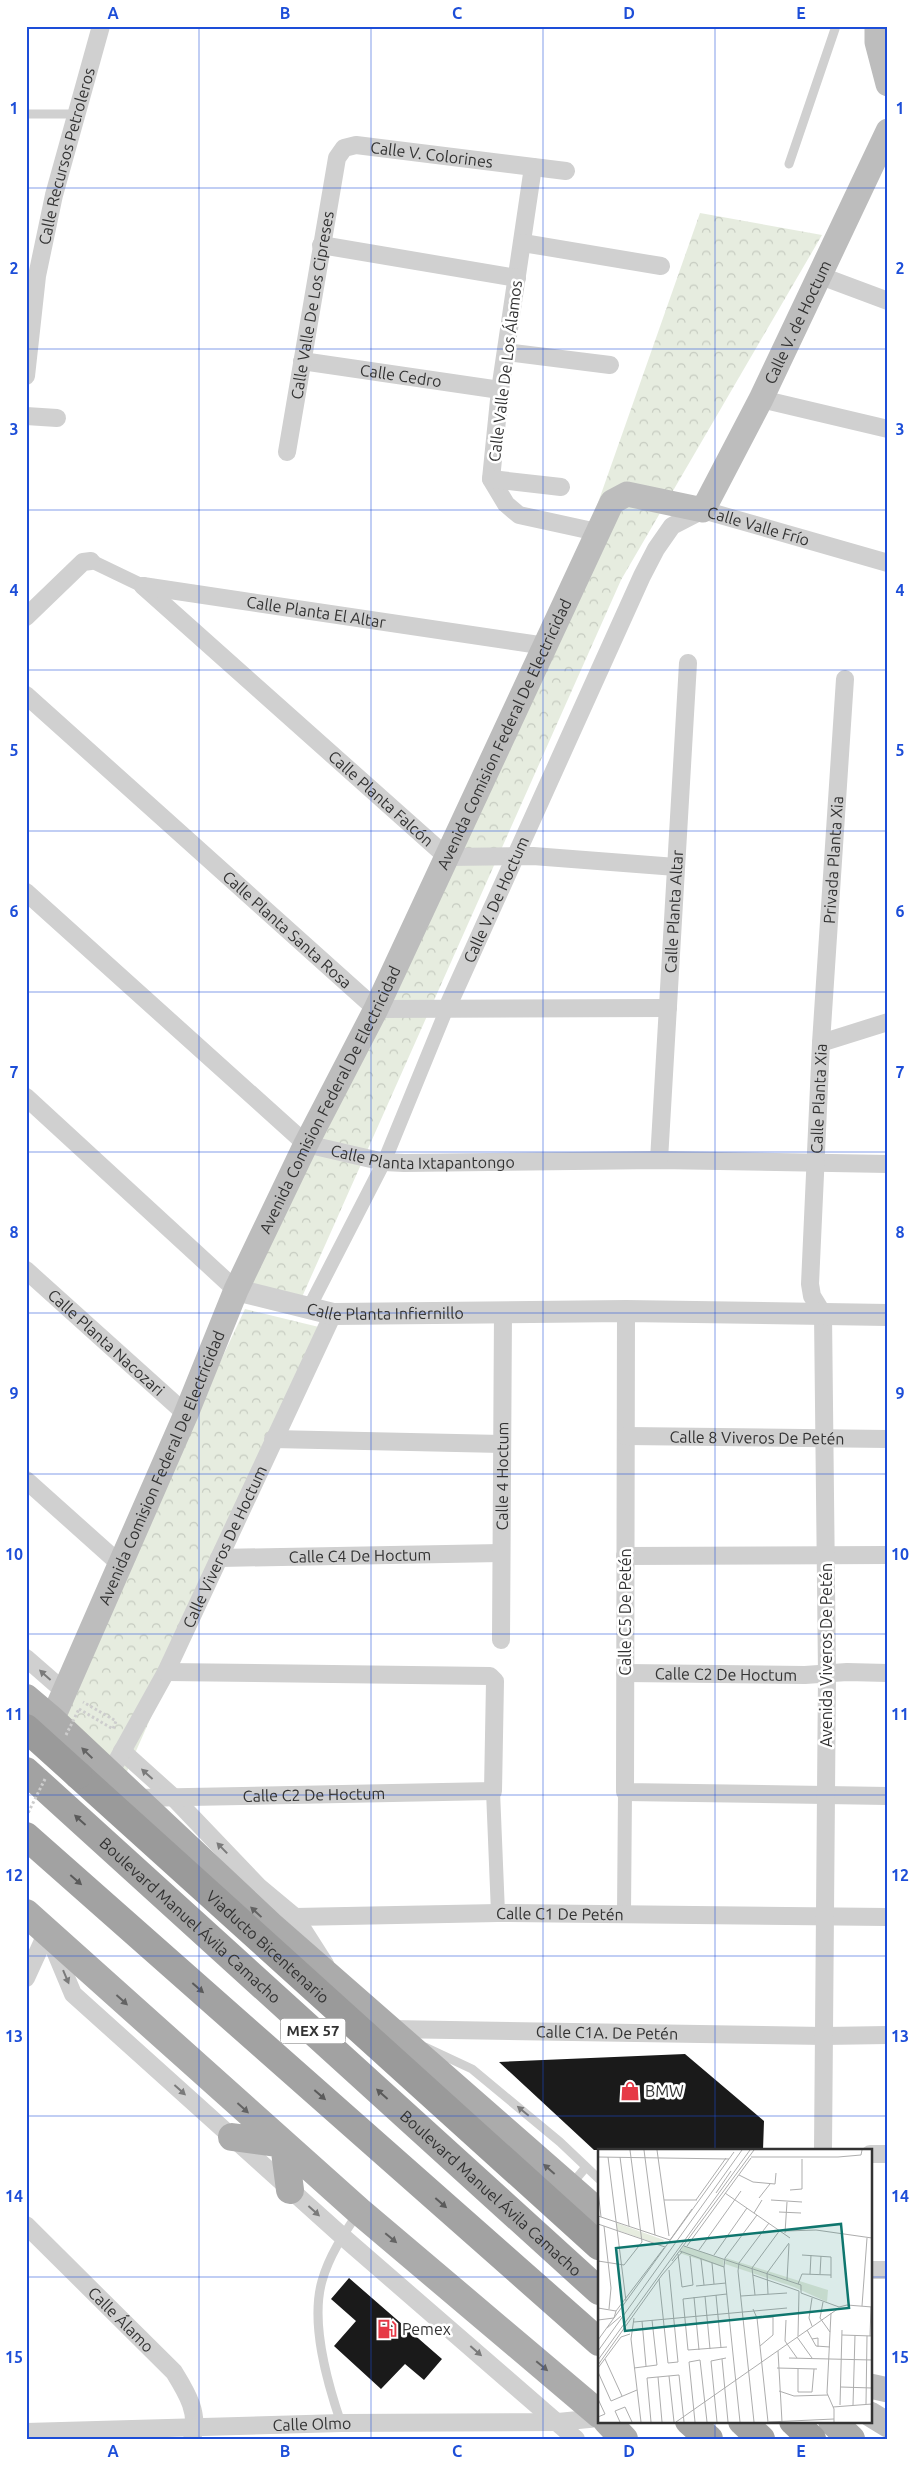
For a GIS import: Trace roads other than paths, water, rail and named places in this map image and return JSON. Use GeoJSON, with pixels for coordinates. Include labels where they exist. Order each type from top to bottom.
{"type":"FeatureCollection","features":[{"type":"Feature","properties":{"kind":"highway","name":"Viaducto Bicentenario"},"geometry":{"type":"LineString","coordinates":[[26,1728],[598,2245]]}},
{"type":"Feature","properties":{"kind":"highway","name":"Boulevard Manuel Ávila Camacho"},"geometry":{"type":"LineString","coordinates":[[26,1771],[598,2290]]}},
{"type":"Feature","properties":{"kind":"highway","name":"MEX 57"},"geometry":{"type":"LineString","coordinates":[[26,1836],[598,2341]]}},
{"type":"Feature","properties":{"kind":"highway"},"geometry":{"type":"LineString","coordinates":[[690,2422],[709,2439]]}},
{"type":"Feature","properties":{"kind":"highway"},"geometry":{"type":"LineString","coordinates":[[743,2422],[761,2439]]}},
{"type":"Feature","properties":{"kind":"highway"},"geometry":{"type":"LineString","coordinates":[[794,2422],[812,2439]]}},
{"type":"Feature","properties":{"kind":"main road"},"geometry":{"type":"LineString","coordinates":[[877,26],[877,42],[888,84]]}},
{"type":"Feature","properties":{"kind":"main road","name":"Calle V. de Hoctum"},"geometry":{"type":"LineString","coordinates":[[703,510],[761,400],[888,131]]}},
{"type":"Feature","properties":{"kind":"main road","name":"Calle Valle Frío"},"geometry":{"type":"LineString","coordinates":[[627,494],[703,510]]}},
{"type":"Feature","properties":{"kind":"main road","name":"Avenida Comision Federal De Electricidad"},"geometry":{"type":"LineString","coordinates":[[52,1720],[72,1700],[120,1564],[186,1414],[236,1290],[306,1144],[376,1009],[546,646],[597,532],[612,502],[627,494]]}},
{"type":"Feature","properties":{"kind":"main road"},"geometry":{"type":"LineString","coordinates":[[26,1698],[52,1720],[270,1925],[344,1991],[578,2177],[598,2211]]}},
{"type":"Feature","properties":{"kind":"main road"},"geometry":{"type":"LineString","coordinates":[[26,1913],[359,2211],[598,2415]]}},
{"type":"Feature","properties":{"kind":"main road"},"geometry":{"type":"LineString","coordinates":[[232,2137],[284,2144]]}},
{"type":"Feature","properties":{"kind":"main road"},"geometry":{"type":"LineString","coordinates":[[284,2144],[290,2190]]}},
{"type":"Feature","properties":{"kind":"main road"},"geometry":{"type":"LineString","coordinates":[[872,2386],[888,2390]]}},
{"type":"Feature","properties":{"kind":"main road"},"geometry":{"type":"LineString","coordinates":[[872,2415],[888,2425]]}},
{"type":"Feature","properties":{"kind":"main road"},"geometry":{"type":"LineString","coordinates":[[608,2422],[624,2439]]}},
{"type":"Feature","properties":{"kind":"main road"},"geometry":{"type":"LineString","coordinates":[[833,2422],[851,2439]]}},
{"type":"Feature","properties":{"kind":"street","name":"Calle Recursos Petroleros"},"geometry":{"type":"LineString","coordinates":[[26,376],[32,275],[101,26]]}},
{"type":"Feature","properties":{"kind":"street","name":"Calle V. Colorines"},"geometry":{"type":"LineString","coordinates":[[337,158],[344,148],[356,144],[566,171]]}},
{"type":"Feature","properties":{"kind":"street","name":"Calle Valle De Los Cipreses"},"geometry":{"type":"LineString","coordinates":[[287,452],[337,158]]}},
{"type":"Feature","properties":{"kind":"street","name":"Calle Valle De Los Álamos"},"geometry":{"type":"LineString","coordinates":[[533,167],[500,390],[492,480],[506,504],[519,514],[597,532]]}},
{"type":"Feature","properties":{"kind":"street"},"geometry":{"type":"LineString","coordinates":[[523,243],[661,266]]}},
{"type":"Feature","properties":{"kind":"street"},"geometry":{"type":"LineString","coordinates":[[321,245],[517,278]]}},
{"type":"Feature","properties":{"kind":"street"},"geometry":{"type":"LineString","coordinates":[[821,276],[888,301]]}},
{"type":"Feature","properties":{"kind":"street"},"geometry":{"type":"LineString","coordinates":[[506,352],[610,365]]}},
{"type":"Feature","properties":{"kind":"street","name":"Calle Cedro"},"geometry":{"type":"LineString","coordinates":[[302,361],[500,390]]}},
{"type":"Feature","properties":{"kind":"street"},"geometry":{"type":"LineString","coordinates":[[761,400],[888,428]]}},
{"type":"Feature","properties":{"kind":"street"},"geometry":{"type":"LineString","coordinates":[[26,416],[57,418]]}},
{"type":"Feature","properties":{"kind":"street"},"geometry":{"type":"LineString","coordinates":[[492,480],[561,488]]}},
{"type":"Feature","properties":{"kind":"street","name":"Calle Valle Frío"},"geometry":{"type":"LineString","coordinates":[[703,510],[888,563]]}},
{"type":"Feature","properties":{"kind":"street","name":"Calle V. De Hoctum"},"geometry":{"type":"LineString","coordinates":[[309,1308],[384,1162],[446,1008],[656,549],[672,526],[703,510]]}},
{"type":"Feature","properties":{"kind":"street"},"geometry":{"type":"LineString","coordinates":[[28,612],[83,562],[91,561]]}},
{"type":"Feature","properties":{"kind":"street","name":"Calle Planta El Altar"},"geometry":{"type":"LineString","coordinates":[[91,561],[143,586],[546,646]]}},
{"type":"Feature","properties":{"kind":"street","name":"Calle Planta Falcón"},"geometry":{"type":"LineString","coordinates":[[143,586],[448,857],[516,856],[676,866]]}},
{"type":"Feature","properties":{"kind":"street","name":"Calle Planta Altar"},"geometry":{"type":"LineString","coordinates":[[659,1160],[688,663]]}},
{"type":"Feature","properties":{"kind":"street","name":"Privada Planta Xia"},"geometry":{"type":"LineString","coordinates":[[821,1043],[845,679]]}},
{"type":"Feature","properties":{"kind":"street","name":"Calle Planta Santa Rosa"},"geometry":{"type":"LineString","coordinates":[[26,695],[376,1009]]}},
{"type":"Feature","properties":{"kind":"street","name":"Calle Planta Ixtapantongo"},"geometry":{"type":"LineString","coordinates":[[26,892],[306,1144],[384,1162],[659,1160],[888,1164]]}},
{"type":"Feature","properties":{"kind":"street"},"geometry":{"type":"LineString","coordinates":[[376,1009],[668,1008]]}},
{"type":"Feature","properties":{"kind":"street","name":"Calle Planta Xia"},"geometry":{"type":"LineString","coordinates":[[816,1164],[821,1043],[888,1022]]}},
{"type":"Feature","properties":{"kind":"street","name":"Calle Planta Infiernillo"},"geometry":{"type":"LineString","coordinates":[[26,1097],[236,1290],[333,1314],[626,1311],[888,1315]]}},
{"type":"Feature","properties":{"kind":"street","name":"Avenida Viveros De Petén"},"geometry":{"type":"LineString","coordinates":[[816,1164],[810,1284],[812,1296],[823,1314],[827,1555],[822,2149]]}},
{"type":"Feature","properties":{"kind":"street","name":"Calle Planta Nacozari"},"geometry":{"type":"LineString","coordinates":[[26,1270],[186,1414]]}},
{"type":"Feature","properties":{"kind":"street","name":"Calle C5 De Petén"},"geometry":{"type":"LineString","coordinates":[[624,1913],[626,1311]]}},
{"type":"Feature","properties":{"kind":"street","name":"Calle 4 Hoctum"},"geometry":{"type":"LineString","coordinates":[[501,1640],[503,1312]]}},
{"type":"Feature","properties":{"kind":"street","name":"Calle Viveros De Hoctum"},"geometry":{"type":"LineString","coordinates":[[109,1775],[166,1672],[273,1439],[333,1314]]}},
{"type":"Feature","properties":{"kind":"street","name":"Calle 8 Viveros De Petén"},"geometry":{"type":"LineString","coordinates":[[626,1436],[888,1439]]}},
{"type":"Feature","properties":{"kind":"street"},"geometry":{"type":"LineString","coordinates":[[273,1439],[502,1444]]}},
{"type":"Feature","properties":{"kind":"street"},"geometry":{"type":"LineString","coordinates":[[26,1480],[120,1564]]}},
{"type":"Feature","properties":{"kind":"street","name":"Calle C4 De Hoctum"},"geometry":{"type":"LineString","coordinates":[[219,1558],[501,1553]]}},
{"type":"Feature","properties":{"kind":"street"},"geometry":{"type":"LineString","coordinates":[[625,1556],[888,1555]]}},
{"type":"Feature","properties":{"kind":"street"},"geometry":{"type":"LineString","coordinates":[[26,1658],[72,1700]]}},
{"type":"Feature","properties":{"kind":"street"},"geometry":{"type":"LineString","coordinates":[[166,1672],[490,1676],[495,1681],[494,1791],[498,1913]]}},
{"type":"Feature","properties":{"kind":"street","name":"Calle C2 De Hoctum"},"geometry":{"type":"LineString","coordinates":[[625,1673],[888,1673]]}},
{"type":"Feature","properties":{"kind":"street"},"geometry":{"type":"LineString","coordinates":[[122,1751],[172,1796],[259,1887],[295,1917],[344,1991]]}},
{"type":"Feature","properties":{"kind":"street","name":"Calle C2 De Hoctum"},"geometry":{"type":"LineString","coordinates":[[135,1798],[494,1791]]}},
{"type":"Feature","properties":{"kind":"street"},"geometry":{"type":"LineString","coordinates":[[625,1792],[888,1796]]}},
{"type":"Feature","properties":{"kind":"street","name":"Calle C1 De Petén"},"geometry":{"type":"LineString","coordinates":[[295,1917],[498,1913],[888,1917]]}},
{"type":"Feature","properties":{"kind":"street"},"geometry":{"type":"LineString","coordinates":[[26,1978],[47,1932]]}},
{"type":"Feature","properties":{"kind":"street"},"geometry":{"type":"LineString","coordinates":[[47,1932],[73,1994],[290,2190],[576,2439]]}},
{"type":"Feature","properties":{"kind":"street","name":"Calle C1A. De Petén"},"geometry":{"type":"LineString","coordinates":[[394,2032],[888,2035]]}},
{"type":"Feature","properties":{"kind":"street"},"geometry":{"type":"LineString","coordinates":[[872,2154],[888,2154]]}},
{"type":"Feature","properties":{"kind":"street","name":"Calle Álamo"},"geometry":{"type":"LineString","coordinates":[[26,2225],[174,2372],[189,2395],[194,2432]]}},
{"type":"Feature","properties":{"kind":"street"},"geometry":{"type":"LineString","coordinates":[[872,2270],[888,2270]]}},
{"type":"Feature","properties":{"kind":"street","name":"Calle Olmo"},"geometry":{"type":"LineString","coordinates":[[26,2432],[194,2432],[341,2422],[558,2422],[598,2416]]}},
{"type":"Feature","properties":{"kind":"lane"},"geometry":{"type":"LineString","coordinates":[[789,164],[836,26]]}},
{"type":"Feature","properties":{"kind":"lane"},"geometry":{"type":"LineString","coordinates":[[26,114],[77,114]]}},
{"type":"Feature","properties":{"kind":"lane"},"geometry":{"type":"LineString","coordinates":[[578,2177],[598,2178]]}},
{"type":"Feature","properties":{"kind":"lane"},"geometry":{"type":"LineString","coordinates":[[341,2422],[327,2380],[319,2334],[321,2282],[342,2236],[359,2211]]}},
{"type":"Feature","properties":{"kind":"place","name":"BMW"},"geometry":{"type":"Point","coordinates":[630,2091]}},
{"type":"Feature","properties":{"kind":"place","name":"Pemex"},"geometry":{"type":"Point","coordinates":[387,2329]}}]}
